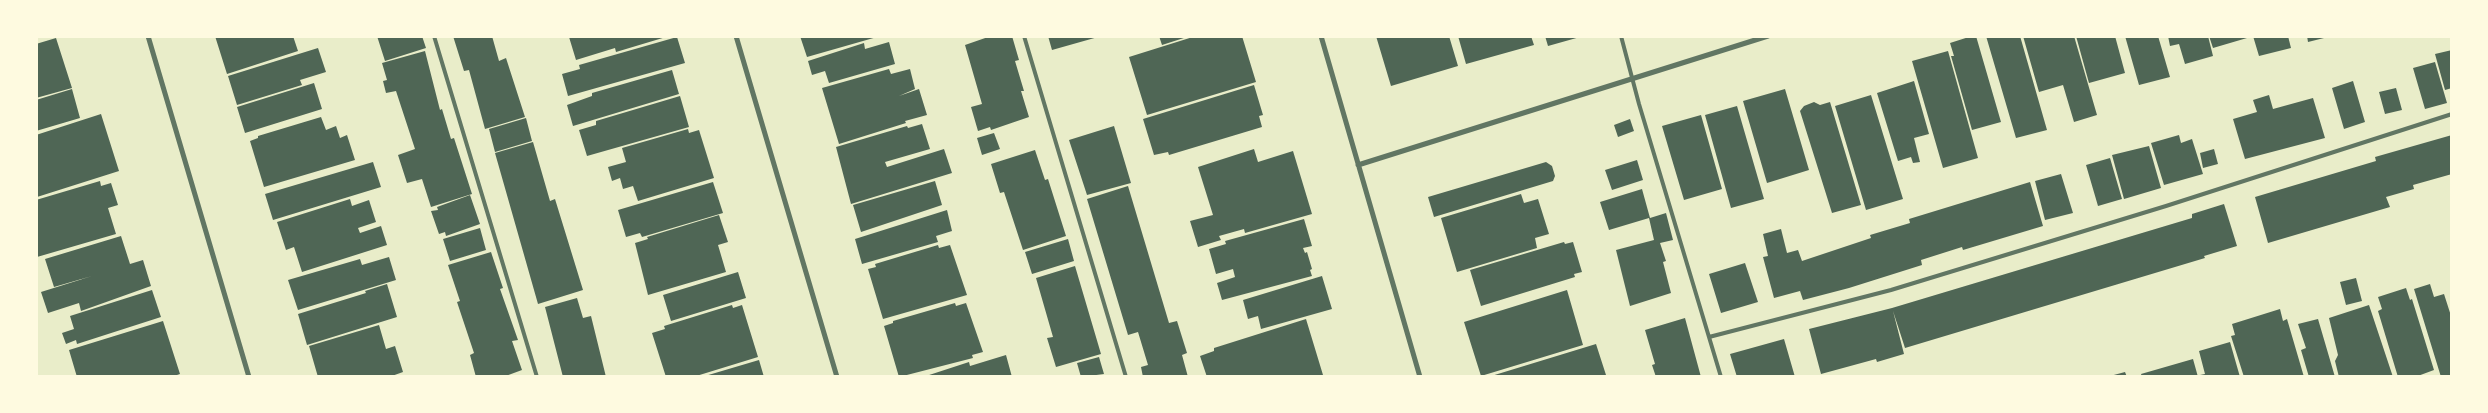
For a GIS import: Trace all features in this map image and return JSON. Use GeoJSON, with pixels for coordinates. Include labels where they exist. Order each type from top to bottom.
{"type":"FeatureCollection","features":[{"type":"Feature","properties":{"kind":"street"},"geometry":{"type":"LineString","coordinates":[[148,36],[249,377]]}},
{"type":"Feature","properties":{"kind":"street"},"geometry":{"type":"LineString","coordinates":[[736,36],[837,377]]}},
{"type":"Feature","properties":{"kind":"street"},"geometry":{"type":"LineString","coordinates":[[1320,36],[1420,377]]}},
{"type":"Feature","properties":{"kind":"street"},"geometry":{"type":"LineString","coordinates":[[1358,165],[1768,36]]}},
{"type":"Feature","properties":{"kind":"lane"},"geometry":{"type":"LineString","coordinates":[[434,36],[537,377]]}},
{"type":"Feature","properties":{"kind":"lane"},"geometry":{"type":"LineString","coordinates":[[1024,36],[1126,377]]}},
{"type":"Feature","properties":{"kind":"lane"},"geometry":{"type":"LineString","coordinates":[[1621,36],[1632,80],[1720,377]]}},
{"type":"Feature","properties":{"kind":"lane"},"geometry":{"type":"LineString","coordinates":[[1709,337],[1892,290],[2166,206],[2452,114]]}},
{"type":"Feature","properties":{"kind":"building"},"geometry":{"type":"Polygon","coordinates":[[[215,36],[293,36],[298,51],[227,74],[215,36]]]}},
{"type":"Feature","properties":{"kind":"building"},"geometry":{"type":"Polygon","coordinates":[[[377,36],[422,36],[426,48],[385,61],[377,36]]]}},
{"type":"Feature","properties":{"kind":"building"},"geometry":{"type":"Polygon","coordinates":[[[453,36],[492,36],[499,61],[506,58],[525,117],[485,129],[469,70],[464,71],[453,36]]]}},
{"type":"Feature","properties":{"kind":"building"},"geometry":{"type":"Polygon","coordinates":[[[800,36],[877,36],[877,37],[807,57],[800,36]]]}},
{"type":"Feature","properties":{"kind":"building"},"geometry":{"type":"Polygon","coordinates":[[[991,36],[1012,36],[1019,60],[1015,61],[1024,91],[1021,91],[1029,117],[991,130],[990,127],[978,131],[971,107],[982,104],[965,45],[991,36]]]}},
{"type":"Feature","properties":{"kind":"building"},"geometry":{"type":"Polygon","coordinates":[[[1048,36],[1098,36],[1098,37],[1052,50],[1048,36]]]}},
{"type":"Feature","properties":{"kind":"building"},"geometry":{"type":"Polygon","coordinates":[[[1159,36],[1187,36],[1187,37],[1162,45],[1159,36]]]}},
{"type":"Feature","properties":{"kind":"building"},"geometry":{"type":"Polygon","coordinates":[[[1196,36],[1242,36],[1256,82],[1147,115],[1129,57],[1196,36]]]}},
{"type":"Feature","properties":{"kind":"building"},"geometry":{"type":"Polygon","coordinates":[[[1376,36],[1449,36],[1458,66],[1391,86],[1376,36]]]}},
{"type":"Feature","properties":{"kind":"building"},"geometry":{"type":"Polygon","coordinates":[[[1458,36],[1531,36],[1534,45],[1466,64],[1458,36]]]}},
{"type":"Feature","properties":{"kind":"building"},"geometry":{"type":"Polygon","coordinates":[[[1545,36],[1580,36],[1580,37],[1548,46],[1545,36]]]}},
{"type":"Feature","properties":{"kind":"building"},"geometry":{"type":"Polygon","coordinates":[[[1976,36],[2001,122],[1972,130],[1951,56],[1954,56],[1950,43],[1976,36]]]}},
{"type":"Feature","properties":{"kind":"building"},"geometry":{"type":"Polygon","coordinates":[[[1986,36],[2020,36],[2047,130],[2016,138],[1986,36]]]}},
{"type":"Feature","properties":{"kind":"building"},"geometry":{"type":"Polygon","coordinates":[[[2023,36],[2074,36],[2097,115],[2074,122],[2063,85],[2039,92],[2023,36]]]}},
{"type":"Feature","properties":{"kind":"building"},"geometry":{"type":"Polygon","coordinates":[[[2076,36],[2115,36],[2125,73],[2089,83],[2076,36]]]}},
{"type":"Feature","properties":{"kind":"building"},"geometry":{"type":"Polygon","coordinates":[[[2125,36],[2158,36],[2170,77],[2139,85],[2125,36]]]}},
{"type":"Feature","properties":{"kind":"building"},"geometry":{"type":"Polygon","coordinates":[[[2168,36],[2208,36],[2213,56],[2185,64],[2179,44],[2170,46],[2168,36]]]}},
{"type":"Feature","properties":{"kind":"building"},"geometry":{"type":"Polygon","coordinates":[[[2209,36],[2247,36],[2247,38],[2213,48],[2209,36]]]}},
{"type":"Feature","properties":{"kind":"building"},"geometry":{"type":"Polygon","coordinates":[[[2253,36],[2288,36],[2291,48],[2259,56],[2253,36]]]}},
{"type":"Feature","properties":{"kind":"building"},"geometry":{"type":"Polygon","coordinates":[[[2307,36],[2327,36],[2328,37],[2308,42],[2307,36]]]}},
{"type":"Feature","properties":{"kind":"building"},"geometry":{"type":"Polygon","coordinates":[[[569,37],[666,37],[616,52],[615,48],[576,60],[569,37]]]}},
{"type":"Feature","properties":{"kind":"building"},"geometry":{"type":"Polygon","coordinates":[[[677,37],[685,63],[568,96],[562,74],[580,69],[579,65],[677,37]]]}},
{"type":"Feature","properties":{"kind":"building"},"geometry":{"type":"Polygon","coordinates":[[[56,38],[72,88],[36,98],[36,44],[56,38]]]}},
{"type":"Feature","properties":{"kind":"building"},"geometry":{"type":"Polygon","coordinates":[[[889,42],[895,64],[829,83],[825,71],[812,75],[808,61],[864,43],[865,49],[889,42]]]}},
{"type":"Feature","properties":{"kind":"building"},"geometry":{"type":"Polygon","coordinates":[[[318,48],[326,72],[300,80],[302,85],[237,105],[228,76],[318,48]]]}},
{"type":"Feature","properties":{"kind":"building"},"geometry":{"type":"Polygon","coordinates":[[[2452,50],[2452,88],[2445,90],[2435,54],[2452,50]]]}},
{"type":"Feature","properties":{"kind":"building"},"geometry":{"type":"Polygon","coordinates":[[[425,51],[440,110],[442,109],[451,139],[454,138],[472,194],[431,207],[422,179],[407,183],[398,155],[415,149],[396,91],[386,93],[383,81],[387,80],[382,63],[425,51]]]}},
{"type":"Feature","properties":{"kind":"building"},"geometry":{"type":"Polygon","coordinates":[[[1948,51],[1978,158],[1943,168],[1912,61],[1948,51]]]}},
{"type":"Feature","properties":{"kind":"building"},"geometry":{"type":"Polygon","coordinates":[[[2435,62],[2447,103],[2425,109],[2413,68],[2435,62]]]}},
{"type":"Feature","properties":{"kind":"building"},"geometry":{"type":"Polygon","coordinates":[[[889,69],[891,74],[910,69],[915,89],[899,96],[919,89],[927,115],[839,144],[822,88],[889,69]]]}},
{"type":"Feature","properties":{"kind":"building"},"geometry":{"type":"Polygon","coordinates":[[[672,70],[679,94],[573,126],[567,105],[592,96],[592,93],[672,70]]]}},
{"type":"Feature","properties":{"kind":"building"},"geometry":{"type":"Polygon","coordinates":[[[1914,81],[1929,134],[1914,138],[1920,162],[1913,163],[1911,157],[1898,161],[1877,93],[1914,81]]]}},
{"type":"Feature","properties":{"kind":"building"},"geometry":{"type":"Polygon","coordinates":[[[2353,81],[2365,122],[2344,129],[2332,88],[2353,81]]]}},
{"type":"Feature","properties":{"kind":"building"},"geometry":{"type":"Polygon","coordinates":[[[314,83],[322,109],[245,133],[237,107],[314,83]]]}},
{"type":"Feature","properties":{"kind":"building"},"geometry":{"type":"Polygon","coordinates":[[[1254,85],[1263,115],[1259,116],[1262,127],[1169,155],[1168,152],[1154,155],[1143,119],[1254,85]]]}},
{"type":"Feature","properties":{"kind":"building"},"geometry":{"type":"Polygon","coordinates":[[[2396,88],[2402,110],[2385,114],[2379,92],[2396,88]]]}},
{"type":"Feature","properties":{"kind":"building"},"geometry":{"type":"Polygon","coordinates":[[[72,89],[80,118],[36,131],[36,100],[72,89]]]}},
{"type":"Feature","properties":{"kind":"building"},"geometry":{"type":"Polygon","coordinates":[[[1785,89],[1809,170],[1767,183],[1743,101],[1785,89]]]}},
{"type":"Feature","properties":{"kind":"building"},"geometry":{"type":"Polygon","coordinates":[[[1871,95],[1903,199],[1866,210],[1835,106],[1871,95]]]}},
{"type":"Feature","properties":{"kind":"building"},"geometry":{"type":"Polygon","coordinates":[[[2269,95],[2273,109],[2313,98],[2325,138],[2245,159],[2233,119],[2257,112],[2253,100],[2269,95]]]}},
{"type":"Feature","properties":{"kind":"building"},"geometry":{"type":"Polygon","coordinates":[[[680,96],[689,127],[587,156],[579,130],[596,125],[596,121],[680,96]]]}},
{"type":"Feature","properties":{"kind":"building"},"geometry":{"type":"Polygon","coordinates":[[[1814,102],[1820,105],[1830,102],[1861,205],[1832,213],[1800,111],[1804,106],[1814,102]]]}},
{"type":"Feature","properties":{"kind":"building"},"geometry":{"type":"Polygon","coordinates":[[[1737,106],[1764,199],[1731,208],[1705,115],[1737,106]]]}},
{"type":"Feature","properties":{"kind":"building"},"geometry":{"type":"Polygon","coordinates":[[[101,114],[119,171],[37,197],[36,135],[101,114]]]}},
{"type":"Feature","properties":{"kind":"building"},"geometry":{"type":"Polygon","coordinates":[[[1701,115],[1722,189],[1684,200],[1662,126],[1701,115]]]}},
{"type":"Feature","properties":{"kind":"building"},"geometry":{"type":"Polygon","coordinates":[[[321,117],[326,130],[336,126],[340,138],[347,135],[355,160],[264,187],[250,141],[258,138],[258,136],[321,117]]]}},
{"type":"Feature","properties":{"kind":"building"},"geometry":{"type":"Polygon","coordinates":[[[526,118],[532,141],[495,152],[489,129],[526,118]]]}},
{"type":"Feature","properties":{"kind":"building"},"geometry":{"type":"Polygon","coordinates":[[[1630,119],[1634,131],[1618,137],[1614,125],[1630,119]]]}},
{"type":"Feature","properties":{"kind":"building"},"geometry":{"type":"Polygon","coordinates":[[[922,124],[930,149],[885,162],[887,167],[944,149],[952,173],[851,204],[836,147],[907,126],[908,128],[922,124]]]}},
{"type":"Feature","properties":{"kind":"building"},"geometry":{"type":"Polygon","coordinates":[[[1114,126],[1131,183],[1087,195],[1069,140],[1114,126]]]}},
{"type":"Feature","properties":{"kind":"building"},"geometry":{"type":"Polygon","coordinates":[[[688,129],[689,133],[699,130],[714,178],[638,201],[633,186],[623,189],[620,178],[612,181],[608,167],[626,162],[622,148],[688,129]]]}},
{"type":"Feature","properties":{"kind":"building"},"geometry":{"type":"Polygon","coordinates":[[[994,133],[1000,149],[982,155],[977,138],[994,133]]]}},
{"type":"Feature","properties":{"kind":"building"},"geometry":{"type":"Polygon","coordinates":[[[2179,135],[2181,143],[2192,139],[2203,174],[2164,185],[2151,143],[2179,135]]]}},
{"type":"Feature","properties":{"kind":"building"},"geometry":{"type":"Polygon","coordinates":[[[2452,135],[2452,174],[2413,185],[2414,189],[2386,197],[2390,207],[2268,243],[2255,197],[2376,161],[2375,157],[2452,135]]]}},
{"type":"Feature","properties":{"kind":"building"},"geometry":{"type":"Polygon","coordinates":[[[533,142],[550,201],[555,199],[583,290],[538,304],[495,153],[533,142]]]}},
{"type":"Feature","properties":{"kind":"building"},"geometry":{"type":"Polygon","coordinates":[[[2149,146],[2161,188],[2124,199],[2112,155],[2149,146]]]}},
{"type":"Feature","properties":{"kind":"building"},"geometry":{"type":"Polygon","coordinates":[[[1254,149],[1258,162],[1293,151],[1312,214],[1245,233],[1244,229],[1219,236],[1221,240],[1198,247],[1190,221],[1213,215],[1198,167],[1254,149]]]}},
{"type":"Feature","properties":{"kind":"building"},"geometry":{"type":"Polygon","coordinates":[[[2214,149],[2218,164],[2203,168],[2200,153],[2214,149]]]}},
{"type":"Feature","properties":{"kind":"building"},"geometry":{"type":"Polygon","coordinates":[[[1035,150],[1045,180],[1048,179],[1066,236],[1023,250],[1004,192],[1000,193],[991,164],[1035,150]]]}},
{"type":"Feature","properties":{"kind":"building"},"geometry":{"type":"Polygon","coordinates":[[[2110,158],[2122,199],[2098,206],[2086,165],[2110,158]]]}},
{"type":"Feature","properties":{"kind":"building"},"geometry":{"type":"Polygon","coordinates":[[[1637,160],[1643,180],[1612,190],[1605,170],[1637,160]]]}},
{"type":"Feature","properties":{"kind":"building"},"geometry":{"type":"Polygon","coordinates":[[[373,162],[381,187],[273,220],[265,194],[373,162]]]}},
{"type":"Feature","properties":{"kind":"building"},"geometry":{"type":"Polygon","coordinates":[[[1546,162],[1552,166],[1555,176],[1553,181],[1434,217],[1428,197],[1546,162]]]}},
{"type":"Feature","properties":{"kind":"building"},"geometry":{"type":"Polygon","coordinates":[[[2061,174],[2073,213],[2045,220],[2035,181],[2061,174]]]}},
{"type":"Feature","properties":{"kind":"building"},"geometry":{"type":"Polygon","coordinates":[[[100,181],[101,186],[111,183],[118,205],[108,208],[116,234],[37,257],[36,200],[100,181]]]}},
{"type":"Feature","properties":{"kind":"building"},"geometry":{"type":"Polygon","coordinates":[[[935,181],[942,205],[861,232],[853,205],[935,181]]]}},
{"type":"Feature","properties":{"kind":"building"},"geometry":{"type":"Polygon","coordinates":[[[713,182],[723,213],[642,237],[640,233],[626,237],[618,210],[713,182]]]}},
{"type":"Feature","properties":{"kind":"building"},"geometry":{"type":"Polygon","coordinates":[[[2030,182],[2043,226],[1963,250],[1962,247],[1921,260],[1922,265],[1849,288],[1803,300],[1800,291],[1774,298],[1763,257],[1768,256],[1763,234],[1781,229],[1787,253],[1798,250],[1802,261],[1871,238],[1870,235],[1910,223],[1909,219],[2030,182]]]}},
{"type":"Feature","properties":{"kind":"building"},"geometry":{"type":"Polygon","coordinates":[[[1128,186],[1169,323],[1177,321],[1187,353],[1182,355],[1188,377],[1143,377],[1141,367],[1148,365],[1138,332],[1128,335],[1087,199],[1128,186]]]}},
{"type":"Feature","properties":{"kind":"building"},"geometry":{"type":"Polygon","coordinates":[[[1642,189],[1650,218],[1666,213],[1673,240],[1660,243],[1666,261],[1663,262],[1671,293],[1630,306],[1616,250],[1654,240],[1649,218],[1609,230],[1600,202],[1642,189]]]}},
{"type":"Feature","properties":{"kind":"building"},"geometry":{"type":"Polygon","coordinates":[[[1521,194],[1524,203],[1538,199],[1549,234],[1535,238],[1537,248],[1457,272],[1441,218],[1521,194]]]}},
{"type":"Feature","properties":{"kind":"building"},"geometry":{"type":"Polygon","coordinates":[[[470,195],[480,224],[446,236],[445,232],[439,234],[431,211],[438,210],[437,207],[470,195]]]}},
{"type":"Feature","properties":{"kind":"building"},"geometry":{"type":"Polygon","coordinates":[[[350,199],[352,206],[369,200],[376,222],[358,228],[360,233],[381,226],[387,245],[302,272],[294,247],[286,250],[277,222],[350,199]]]}},
{"type":"Feature","properties":{"kind":"building"},"geometry":{"type":"Polygon","coordinates":[[[2224,204],[2237,246],[2204,256],[2205,258],[1905,348],[1893,311],[1904,354],[1877,362],[1876,359],[1821,374],[1809,329],[1892,308],[2192,218],[2192,214],[2224,204]]]}},
{"type":"Feature","properties":{"kind":"building"},"geometry":{"type":"Polygon","coordinates":[[[947,210],[952,231],[936,236],[938,242],[862,264],[855,239],[947,210]]]}},
{"type":"Feature","properties":{"kind":"building"},"geometry":{"type":"Polygon","coordinates":[[[719,215],[728,242],[718,245],[726,272],[648,295],[635,243],[648,239],[647,237],[719,215]]]}},
{"type":"Feature","properties":{"kind":"building"},"geometry":{"type":"Polygon","coordinates":[[[1304,219],[1312,246],[1303,248],[1305,253],[1307,252],[1312,276],[1222,300],[1217,283],[1235,277],[1233,269],[1216,274],[1209,249],[1226,244],[1225,241],[1304,219]]]}},
{"type":"Feature","properties":{"kind":"building"},"geometry":{"type":"Polygon","coordinates":[[[480,228],[486,250],[450,261],[443,239],[480,228]]]}},
{"type":"Feature","properties":{"kind":"building"},"geometry":{"type":"Polygon","coordinates":[[[121,236],[130,264],[143,260],[151,286],[81,311],[79,303],[48,313],[41,292],[92,276],[54,287],[45,259],[121,236]]]}},
{"type":"Feature","properties":{"kind":"building"},"geometry":{"type":"Polygon","coordinates":[[[1068,239],[1074,261],[1032,274],[1025,252],[1068,239]]]}},
{"type":"Feature","properties":{"kind":"building"},"geometry":{"type":"Polygon","coordinates":[[[1564,242],[1565,244],[1573,242],[1582,272],[1574,274],[1575,277],[1481,306],[1470,270],[1564,242]]]}},
{"type":"Feature","properties":{"kind":"building"},"geometry":{"type":"Polygon","coordinates":[[[938,245],[939,248],[950,245],[967,295],[883,319],[868,269],[876,267],[875,264],[938,245]]]}},
{"type":"Feature","properties":{"kind":"building"},"geometry":{"type":"Polygon","coordinates":[[[491,252],[503,288],[500,289],[518,340],[512,341],[522,370],[503,377],[476,377],[470,355],[474,353],[457,302],[460,301],[448,265],[491,252]]]}},
{"type":"Feature","properties":{"kind":"building"},"geometry":{"type":"Polygon","coordinates":[[[389,257],[396,280],[298,310],[288,280],[360,259],[362,265],[389,257]]]}},
{"type":"Feature","properties":{"kind":"building"},"geometry":{"type":"Polygon","coordinates":[[[1745,263],[1758,302],[1721,313],[1709,274],[1745,263]]]}},
{"type":"Feature","properties":{"kind":"building"},"geometry":{"type":"Polygon","coordinates":[[[1075,266],[1101,354],[1056,367],[1047,338],[1053,337],[1036,278],[1075,266]]]}},
{"type":"Feature","properties":{"kind":"building"},"geometry":{"type":"Polygon","coordinates":[[[738,272],[746,298],[671,321],[663,295],[738,272]]]}},
{"type":"Feature","properties":{"kind":"building"},"geometry":{"type":"Polygon","coordinates":[[[1322,276],[1332,309],[1261,329],[1258,316],[1248,319],[1243,300],[1322,276]]]}},
{"type":"Feature","properties":{"kind":"building"},"geometry":{"type":"Polygon","coordinates":[[[2356,278],[2362,301],[2346,305],[2340,282],[2356,278]]]}},
{"type":"Feature","properties":{"kind":"building"},"geometry":{"type":"Polygon","coordinates":[[[387,284],[397,317],[307,345],[298,314],[366,293],[365,291],[387,284]]]}},
{"type":"Feature","properties":{"kind":"building"},"geometry":{"type":"Polygon","coordinates":[[[2430,284],[2434,297],[2444,294],[2452,319],[2452,377],[2441,377],[2414,289],[2430,284]]]}},
{"type":"Feature","properties":{"kind":"building"},"geometry":{"type":"Polygon","coordinates":[[[2406,288],[2410,300],[2412,299],[2434,370],[2415,377],[2398,377],[2378,311],[2382,309],[2378,297],[2406,288]]]}},
{"type":"Feature","properties":{"kind":"building"},"geometry":{"type":"Polygon","coordinates":[[[152,290],[161,317],[77,344],[76,340],[66,344],[62,333],[74,329],[70,316],[152,290]]]}},
{"type":"Feature","properties":{"kind":"building"},"geometry":{"type":"Polygon","coordinates":[[[1567,290],[1583,345],[1481,376],[1464,322],[1567,290]]]}},
{"type":"Feature","properties":{"kind":"building"},"geometry":{"type":"Polygon","coordinates":[[[577,298],[583,318],[591,316],[606,377],[563,377],[545,307],[577,298]]]}},
{"type":"Feature","properties":{"kind":"building"},"geometry":{"type":"Polygon","coordinates":[[[955,303],[956,306],[966,303],[983,352],[972,355],[973,358],[899,377],[884,326],[893,323],[893,321],[955,303]]]}},
{"type":"Feature","properties":{"kind":"building"},"geometry":{"type":"Polygon","coordinates":[[[732,305],[733,308],[742,305],[758,357],[693,377],[666,377],[652,333],[665,329],[664,326],[732,305]]]}},
{"type":"Feature","properties":{"kind":"building"},"geometry":{"type":"Polygon","coordinates":[[[2369,305],[2393,377],[2339,377],[2335,361],[2338,355],[2329,318],[2369,305]]]}},
{"type":"Feature","properties":{"kind":"building"},"geometry":{"type":"Polygon","coordinates":[[[2280,309],[2283,321],[2287,319],[2304,377],[2244,377],[2231,336],[2235,335],[2232,324],[2280,309]]]}},
{"type":"Feature","properties":{"kind":"building"},"geometry":{"type":"Polygon","coordinates":[[[1685,318],[1701,377],[1656,377],[1652,365],[1655,364],[1645,330],[1685,318]]]}},
{"type":"Feature","properties":{"kind":"building"},"geometry":{"type":"Polygon","coordinates":[[[1306,319],[1323,375],[1316,377],[1207,377],[1200,356],[1214,351],[1214,348],[1306,319]]]}},
{"type":"Feature","properties":{"kind":"building"},"geometry":{"type":"Polygon","coordinates":[[[2318,319],[2335,377],[2309,377],[2301,350],[2306,348],[2298,324],[2318,319]]]}},
{"type":"Feature","properties":{"kind":"building"},"geometry":{"type":"Polygon","coordinates":[[[163,321],[180,374],[171,377],[77,377],[69,350],[163,321]]]}},
{"type":"Feature","properties":{"kind":"building"},"geometry":{"type":"Polygon","coordinates":[[[379,325],[386,349],[395,346],[403,372],[389,377],[318,377],[309,346],[379,325]]]}},
{"type":"Feature","properties":{"kind":"building"},"geometry":{"type":"Polygon","coordinates":[[[1784,339],[1795,377],[1737,377],[1730,354],[1784,339]]]}},
{"type":"Feature","properties":{"kind":"building"},"geometry":{"type":"Polygon","coordinates":[[[2230,342],[2240,377],[2201,377],[2200,375],[2205,374],[2199,351],[2230,342]]]}},
{"type":"Feature","properties":{"kind":"building"},"geometry":{"type":"Polygon","coordinates":[[[1596,344],[1606,375],[1599,377],[1488,377],[1596,344]]]}},
{"type":"Feature","properties":{"kind":"building"},"geometry":{"type":"Polygon","coordinates":[[[1006,355],[1012,377],[923,377],[969,362],[970,366],[1006,355]]]}},
{"type":"Feature","properties":{"kind":"building"},"geometry":{"type":"Polygon","coordinates":[[[1099,357],[1104,374],[1081,377],[1077,363],[1099,357]]]}},
{"type":"Feature","properties":{"kind":"building"},"geometry":{"type":"Polygon","coordinates":[[[2193,359],[2198,377],[2142,377],[2141,374],[2193,359]]]}},
{"type":"Feature","properties":{"kind":"building"},"geometry":{"type":"Polygon","coordinates":[[[759,360],[764,377],[705,377],[705,376],[759,360]]]}},
{"type":"Feature","properties":{"kind":"building"},"geometry":{"type":"Polygon","coordinates":[[[2125,372],[2127,377],[2110,377],[2110,376],[2125,372]]]}}]}
